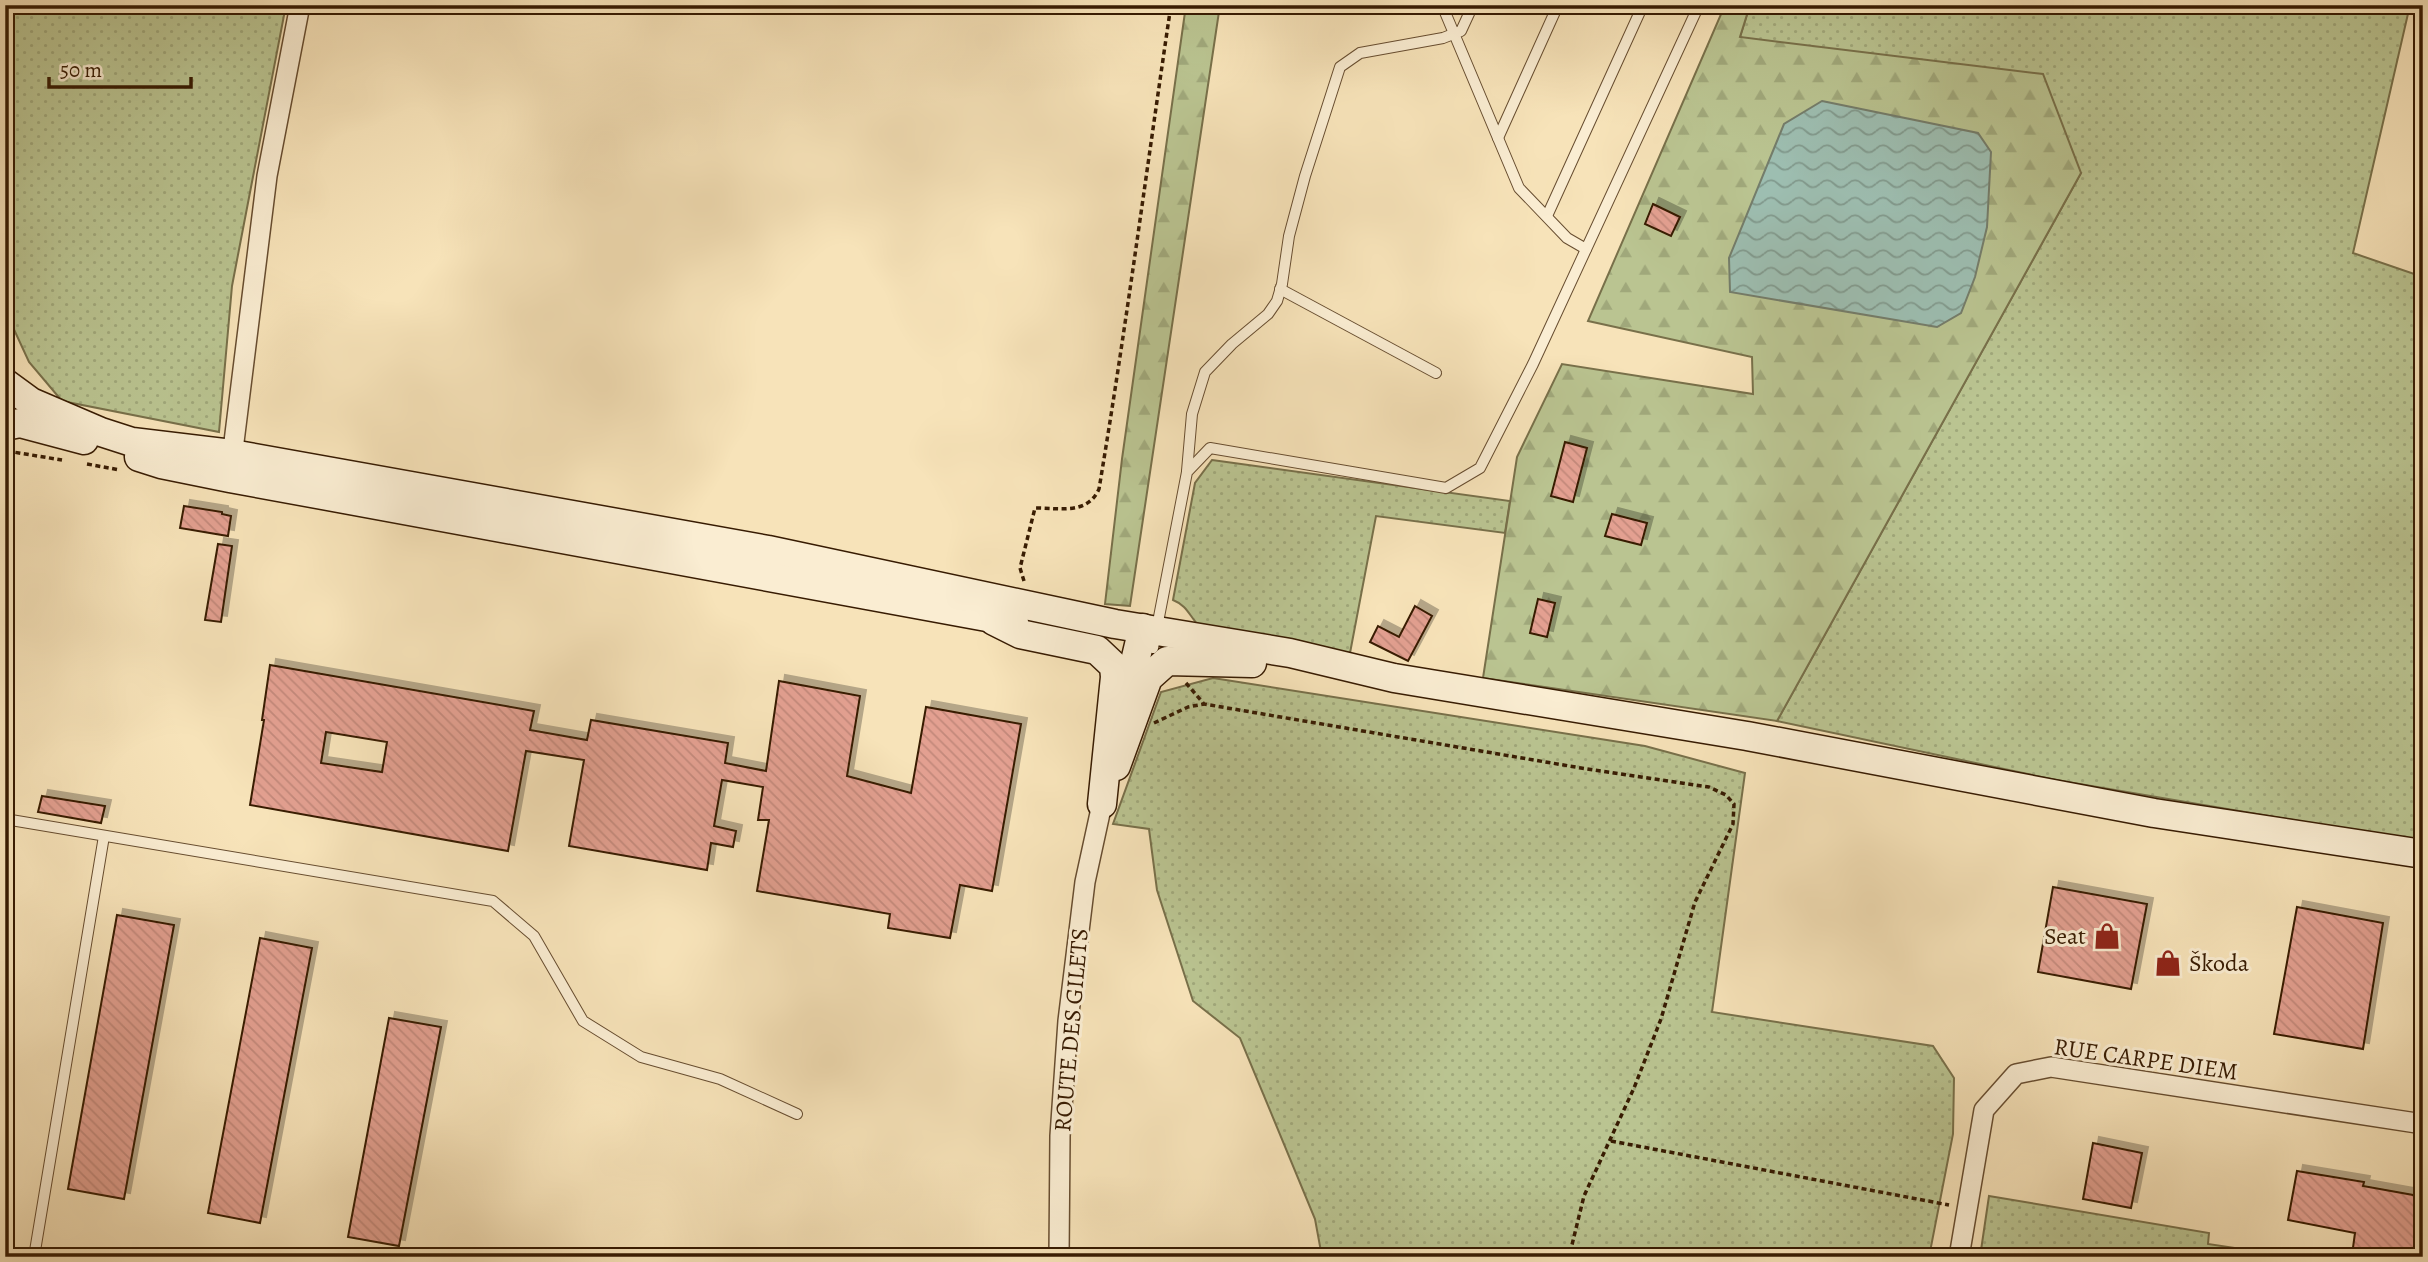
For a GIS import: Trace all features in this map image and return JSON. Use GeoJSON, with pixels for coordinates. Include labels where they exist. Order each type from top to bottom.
{"type":"FeatureCollection","features":[{"type":"Feature","properties":{"kind":"main road"},"geometry":{"type":"LineString","coordinates":[[5,383],[31,402],[102,432],[231,466],[983,616],[1290,653],[1394,678],[1747,736],[2154,813],[2423,854]]}},
{"type":"Feature","properties":{"kind":"main road"},"geometry":{"type":"LineString","coordinates":[[5,426],[20,423],[117,448],[161,464],[231,466],[768,550],[1115,624],[1148,637],[1252,663],[1298,670],[1394,678]]}},
{"type":"Feature","properties":{"kind":"main road","name":"ROUTE DES GILETS"},"geometry":{"type":"LineString","coordinates":[[983,616],[1020,634],[1097,650],[1114,666],[1102,804]]}},
{"type":"Feature","properties":{"kind":"main road","name":"ROUTE DES GILETS"},"geometry":{"type":"LineString","coordinates":[[1102,804],[1148,637]]}},
{"type":"Feature","properties":{"kind":"main road","name":"ROUTE DES GILETS"},"geometry":{"type":"LineString","coordinates":[[1102,804],[1148,678],[1167,661],[1252,663]]}},
{"type":"Feature","properties":{"kind":"street"},"geometry":{"type":"LineString","coordinates":[[231,466],[267,176],[300,5]]}},
{"type":"Feature","properties":{"kind":"street","name":"ROUTE DES GILETS"},"geometry":{"type":"LineString","coordinates":[[1060,1255],[1060,1136],[1068,1021],[1084,882],[1102,804]]}},
{"type":"Feature","properties":{"kind":"street","name":"RUE CARPE DIEM"},"geometry":{"type":"LineString","coordinates":[[1959,1257],[1984,1110],[2015,1074],[2051,1067],[2423,1124]]}},
{"type":"Feature","properties":{"kind":"lane"},"geometry":{"type":"LineString","coordinates":[[1442,5],[1519,188],[1567,238],[1586,249]]}},
{"type":"Feature","properties":{"kind":"lane"},"geometry":{"type":"LineString","coordinates":[[1148,637],[1186,472],[1192,414],[1205,372],[1232,344],[1268,314],[1277,301],[1295,212],[1340,67],[1360,53],[1443,38],[1461,31],[1473,5]]}},
{"type":"Feature","properties":{"kind":"lane"},"geometry":{"type":"LineString","coordinates":[[1498,138],[1558,5]]}},
{"type":"Feature","properties":{"kind":"lane"},"geometry":{"type":"LineString","coordinates":[[1547,216],[1643,5]]}},
{"type":"Feature","properties":{"kind":"lane"},"geometry":{"type":"LineString","coordinates":[[1186,472],[1210,448],[1446,488],[1480,468],[1533,364],[1699,5]]}},
{"type":"Feature","properties":{"kind":"lane"},"geometry":{"type":"LineString","coordinates":[[1280,289],[1436,373]]}},
{"type":"Feature","properties":{"kind":"lane"},"geometry":{"type":"LineString","coordinates":[[5,819],[493,901],[534,936],[583,1021],[641,1057],[720,1079],[797,1114]]}},
{"type":"Feature","properties":{"kind":"lane"},"geometry":{"type":"LineString","coordinates":[[34,1257],[104,836]]}},
{"type":"Feature","properties":{"kind":"lane"},"geometry":{"type":"LineString","coordinates":[[1060,1255],[1082,1257]]}},
{"type":"Feature","properties":{"kind":"path"},"geometry":{"type":"LineString","coordinates":[[1032,586],[1023,580],[1020,568],[1035,508],[1084,506],[1094,500],[1099,489],[1171,5]]}},
{"type":"Feature","properties":{"kind":"path"},"geometry":{"type":"LineString","coordinates":[[1178,662],[1180,676],[1204,704],[1709,787],[1726,795],[1734,804],[1733,824],[1695,902],[1661,1019],[1611,1141],[1584,1196],[1569,1257]]}},
{"type":"Feature","properties":{"kind":"path"},"geometry":{"type":"LineString","coordinates":[[1611,1141],[1967,1209]]}},
{"type":"Feature","properties":{"kind":"green space"},"geometry":{"type":"Polygon","coordinates":[[[5,5],[286,5],[232,286],[219,432],[62,401],[29,362],[5,310],[5,5]]]}},
{"type":"Feature","properties":{"kind":"green space"},"geometry":{"type":"Polygon","coordinates":[[[1186,5],[1220,5],[1130,606],[1105,604],[1122,459],[1186,5]]]}},
{"type":"Feature","properties":{"kind":"green space"},"geometry":{"type":"Polygon","coordinates":[[[1725,5],[1750,5],[1740,37],[2043,74],[2081,173],[1777,721],[1483,678],[1517,457],[1562,364],[1753,394],[1752,357],[1588,321],[1725,5]]]}},
{"type":"Feature","properties":{"kind":"green space"},"geometry":{"type":"Polygon","coordinates":[[[1750,5],[2410,5],[2353,253],[2423,277],[2423,842],[2056,780],[1777,721],[2081,173],[1740,37],[1750,5]]]}},
{"type":"Feature","properties":{"kind":"green space"},"geometry":{"type":"Polygon","coordinates":[[[1212,460],[1510,501],[1505,533],[1376,516],[1350,653],[1200,627],[1185,608],[1173,600],[1195,483],[1212,460]]]}},
{"type":"Feature","properties":{"kind":"green space"},"geometry":{"type":"Polygon","coordinates":[[[1213,678],[1645,746],[1745,773],[1712,1012],[1933,1046],[1954,1078],[1953,1134],[1929,1257],[1322,1257],[1315,1219],[1240,1038],[1193,1001],[1157,890],[1149,829],[1113,824],[1161,692],[1213,678]]]}},
{"type":"Feature","properties":{"kind":"green space"},"geometry":{"type":"Polygon","coordinates":[[[1989,1196],[2209,1233],[2208,1244],[2294,1257],[1980,1257],[1989,1196]]]}},
{"type":"Feature","properties":{"kind":"water"},"geometry":{"type":"Polygon","coordinates":[[[1822,101],[1978,133],[1991,152],[1987,227],[1975,277],[1961,313],[1937,327],[1730,292],[1729,258],[1784,124],[1822,101]]]}},
{"type":"Feature","properties":{"kind":"building"},"geometry":{"type":"Polygon","coordinates":[[[1653,204],[1680,217],[1671,236],[1645,224],[1653,204]]]}},
{"type":"Feature","properties":{"kind":"building"},"geometry":{"type":"Polygon","coordinates":[[[1565,442],[1587,448],[1573,502],[1551,496],[1565,442]]]}},
{"type":"Feature","properties":{"kind":"building"},"geometry":{"type":"Polygon","coordinates":[[[184,506],[231,516],[228,536],[180,528],[184,506]]]}},
{"type":"Feature","properties":{"kind":"building"},"geometry":{"type":"Polygon","coordinates":[[[1612,514],[1647,523],[1641,545],[1605,536],[1612,514]]]}},
{"type":"Feature","properties":{"kind":"building"},"geometry":{"type":"Polygon","coordinates":[[[218,544],[232,546],[221,622],[205,620],[218,544]]]}},
{"type":"Feature","properties":{"kind":"building"},"geometry":{"type":"Polygon","coordinates":[[[1538,599],[1555,603],[1547,637],[1530,633],[1538,599]]]}},
{"type":"Feature","properties":{"kind":"building"},"geometry":{"type":"Polygon","coordinates":[[[1415,606],[1432,616],[1408,661],[1370,642],[1378,626],[1399,637],[1415,606]]]}},
{"type":"Feature","properties":{"kind":"building"},"geometry":{"type":"Polygon","coordinates":[[[270,665],[534,711],[530,730],[587,740],[591,720],[728,743],[725,763],[766,771],[779,681],[860,696],[847,776],[911,793],[926,707],[1021,724],[992,891],[960,885],[950,938],[888,928],[890,914],[757,891],[769,820],[758,820],[763,787],[722,780],[714,826],[736,831],[733,847],[711,843],[707,870],[569,846],[584,760],[526,751],[508,851],[250,805],[270,665]],[[326,732],[321,763],[382,772],[387,742],[326,732]]]}},
{"type":"Feature","properties":{"kind":"building"},"geometry":{"type":"Polygon","coordinates":[[[42,796],[105,806],[101,823],[38,812],[42,796]]]}},
{"type":"Feature","properties":{"kind":"building"},"geometry":{"type":"Polygon","coordinates":[[[2053,887],[2147,904],[2131,989],[2038,972],[2053,887]]]}},
{"type":"Feature","properties":{"kind":"building"},"geometry":{"type":"Polygon","coordinates":[[[2297,907],[2383,923],[2363,1049],[2274,1034],[2297,907]]]}},
{"type":"Feature","properties":{"kind":"building"},"geometry":{"type":"Polygon","coordinates":[[[117,915],[174,925],[124,1199],[68,1189],[117,915]]]}},
{"type":"Feature","properties":{"kind":"building"},"geometry":{"type":"Polygon","coordinates":[[[260,938],[312,948],[260,1223],[208,1213],[260,938]]]}},
{"type":"Feature","properties":{"kind":"building"},"geometry":{"type":"Polygon","coordinates":[[[389,1018],[441,1027],[399,1246],[348,1237],[389,1018]]]}},
{"type":"Feature","properties":{"kind":"building"},"geometry":{"type":"Polygon","coordinates":[[[2093,1143],[2142,1153],[2131,1208],[2083,1199],[2093,1143]]]}},
{"type":"Feature","properties":{"kind":"building"},"geometry":{"type":"Polygon","coordinates":[[[2297,1171],[2364,1182],[2363,1186],[2413,1195],[2423,1207],[2423,1257],[2352,1255],[2355,1233],[2288,1220],[2297,1171]]]}},
{"type":"Feature","properties":{"kind":"place","name":"Seat"},"geometry":{"type":"Point","coordinates":[2107,936]}},
{"type":"Feature","properties":{"kind":"place","name":"Škoda"},"geometry":{"type":"Point","coordinates":[2168,963]}}]}
